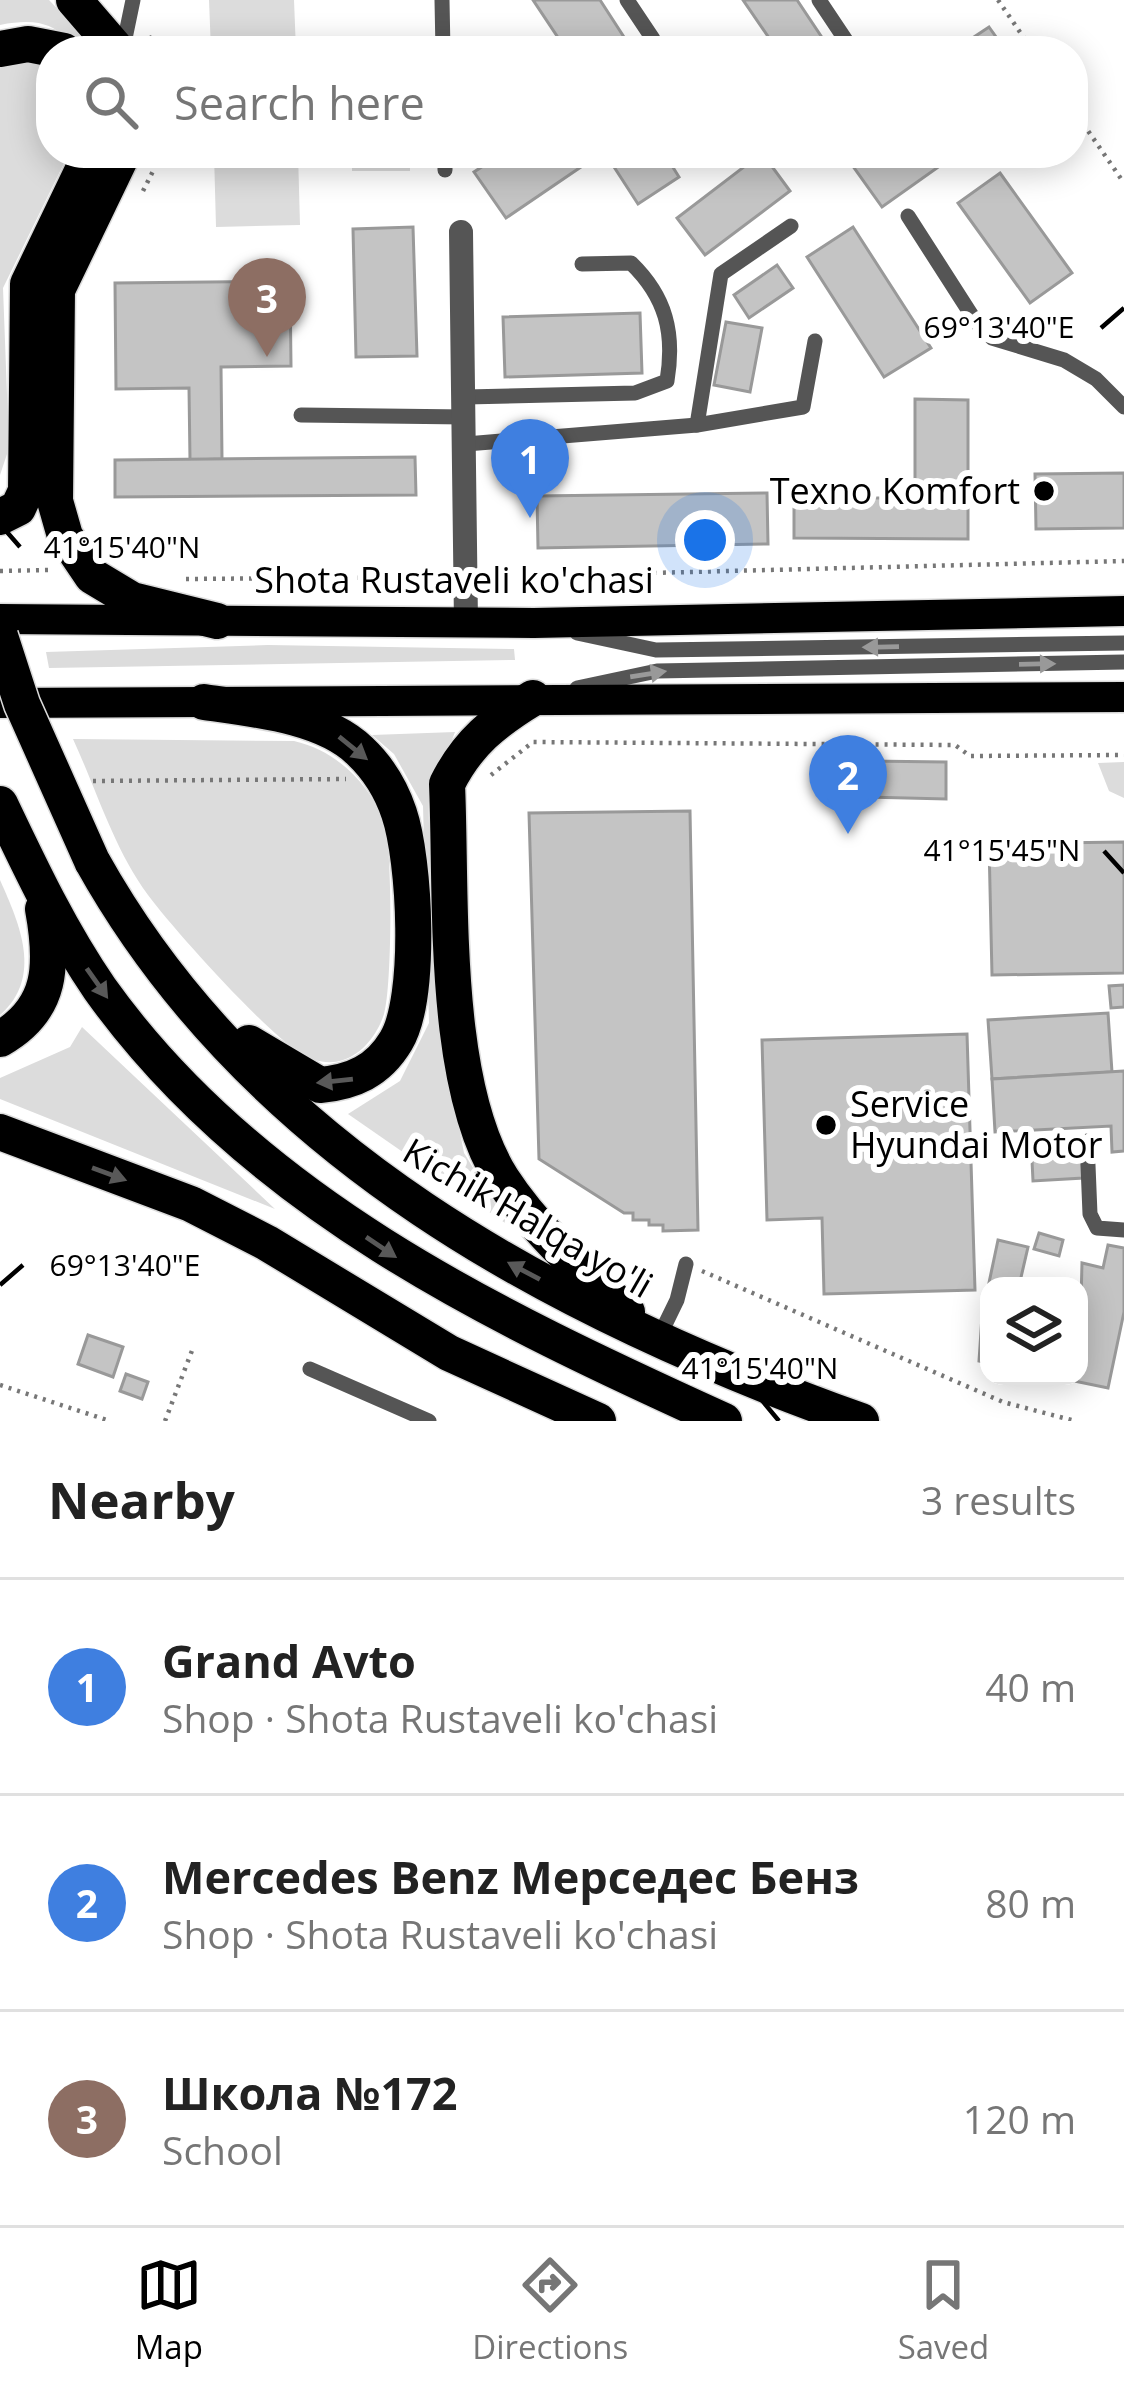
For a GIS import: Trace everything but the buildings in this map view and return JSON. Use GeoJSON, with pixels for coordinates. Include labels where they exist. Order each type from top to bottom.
{"type":"FeatureCollection","features":[{"type":"Feature","properties":{"kind":"highway"},"geometry":{"type":"LineString","coordinates":[[74,0],[106,36]]}},
{"type":"Feature","properties":{"kind":"highway"},"geometry":{"type":"LineString","coordinates":[[0,50],[36,46]]}},
{"type":"Feature","properties":{"kind":"highway"},"geometry":{"type":"LineString","coordinates":[[0,517],[14,512],[26,491],[28,284],[85,168]]}},
{"type":"Feature","properties":{"kind":"highway"},"geometry":{"type":"LineString","coordinates":[[116,168],[57,290],[55,501],[65,536],[92,576],[132,600],[217,621]]}},
{"type":"Feature","properties":{"kind":"highway","name":"Kichik Halqa yo'li"},"geometry":{"type":"LineString","coordinates":[[0,636],[22,704],[92,861],[131,930],[170,983],[244,1064],[393,1194],[509,1264],[658,1340],[861,1421]]}},
{"type":"Feature","properties":{"kind":"highway"},"geometry":{"type":"LineString","coordinates":[[533,698],[493,722],[462,755],[447,784],[464,1071],[487,1148],[509,1189],[574,1264],[658,1340]]}},
{"type":"Feature","properties":{"kind":"highway"},"geometry":{"type":"LineString","coordinates":[[170,983],[278,1064],[320,1085],[361,1077],[380,1060],[396,1041],[408,1006],[408,864],[400,815],[385,780],[340,736],[281,715],[204,702]]}},
{"type":"Feature","properties":{"kind":"highway"},"geometry":{"type":"LineString","coordinates":[[0,804],[69,941],[130,1028],[186,1088],[300,1188],[422,1274],[571,1351],[724,1421]]}},
{"type":"Feature","properties":{"kind":"highway"},"geometry":{"type":"LineString","coordinates":[[0,1039],[35,1012],[45,992],[51,952],[38,882]]}},
{"type":"Feature","properties":{"kind":"highway"},"geometry":{"type":"LineString","coordinates":[[0,1132],[191,1204],[267,1243],[449,1353],[598,1421]]}},
{"type":"Feature","properties":{"kind":"main road","name":"Shota Rustaveli ko'chasi"},"geometry":{"type":"LineString","coordinates":[[0,619],[535,623],[1124,611]]}},
{"type":"Feature","properties":{"kind":"main road"},"geometry":{"type":"LineString","coordinates":[[0,703],[1124,698]]}},
{"type":"Feature","properties":{"kind":"street"},"geometry":{"type":"LineString","coordinates":[[461,232],[466,623]]}},
{"type":"Feature","properties":{"kind":"lane"},"geometry":{"type":"LineString","coordinates":[[124,36],[133,0]]}},
{"type":"Feature","properties":{"kind":"lane"},"geometry":{"type":"LineString","coordinates":[[442,0],[443,36]]}},
{"type":"Feature","properties":{"kind":"lane"},"geometry":{"type":"LineString","coordinates":[[627,0],[651,36]]}},
{"type":"Feature","properties":{"kind":"lane"},"geometry":{"type":"LineString","coordinates":[[819,0],[844,36]]}},
{"type":"Feature","properties":{"kind":"lane"},"geometry":{"type":"LineString","coordinates":[[908,216],[976,322],[992,338],[1064,360],[1096,379],[1124,407]]}},
{"type":"Feature","properties":{"kind":"lane"},"geometry":{"type":"LineString","coordinates":[[697,425],[721,274],[791,226]]}},
{"type":"Feature","properties":{"kind":"lane"},"geometry":{"type":"LineString","coordinates":[[301,415],[634,393],[667,381],[673,342],[656,287],[631,263],[582,265]]}},
{"type":"Feature","properties":{"kind":"lane"},"geometry":{"type":"LineString","coordinates":[[466,444],[697,425],[803,407],[814,341]]}},
{"type":"Feature","properties":{"kind":"lane"},"geometry":{"type":"LineString","coordinates":[[535,623],[656,650],[1124,643]]}},
{"type":"Feature","properties":{"kind":"lane"},"geometry":{"type":"LineString","coordinates":[[533,698],[658,671],[1124,662]]}},
{"type":"Feature","properties":{"kind":"lane"},"geometry":{"type":"LineString","coordinates":[[1087,1141],[1090,1214],[1097,1228],[1124,1230]]}},
{"type":"Feature","properties":{"kind":"lane"},"geometry":{"type":"LineString","coordinates":[[658,1340],[686,1264]]}},
{"type":"Feature","properties":{"kind":"lane"},"geometry":{"type":"LineString","coordinates":[[310,1369],[429,1421]]}},
{"type":"Feature","properties":{"kind":"path"},"geometry":{"type":"LineString","coordinates":[[998,0],[1023,36]]}},
{"type":"Feature","properties":{"kind":"path"},"geometry":{"type":"LineString","coordinates":[[1088,131],[1124,183]]}},
{"type":"Feature","properties":{"kind":"path"},"geometry":{"type":"LineString","coordinates":[[535,577],[535,623]]}},
{"type":"Feature","properties":{"kind":"path"},"geometry":{"type":"LineString","coordinates":[[533,698],[532,742],[955,745],[970,756],[1124,755]]}},
{"type":"Feature","properties":{"kind":"path"},"geometry":{"type":"LineString","coordinates":[[92,781],[357,778]]}},
{"type":"Feature","properties":{"kind":"path"},"geometry":{"type":"LineString","coordinates":[[686,1264],[1003,1402],[1075,1421]]}},
{"type":"Feature","properties":{"kind":"path"},"geometry":{"type":"LineString","coordinates":[[165,1421],[193,1348]]}},
{"type":"Feature","properties":{"kind":"path"},"geometry":{"type":"LineString","coordinates":[[0,1385],[110,1421]]}},
{"type":"Feature","properties":{"kind":"shaded area"},"geometry":{"type":"Polygon","coordinates":[[[0,0],[49,0],[83,36],[64,36],[38,23],[0,25],[0,0]]]}},
{"type":"Feature","properties":{"kind":"shaded area"},"geometry":{"type":"Polygon","coordinates":[[[209,0],[294,0],[295,36],[210,36],[209,0]]]}},
{"type":"Feature","properties":{"kind":"shaded area"},"geometry":{"type":"Polygon","coordinates":[[[36,61],[36,168],[62,168],[3,288],[9,448],[0,475],[0,65],[36,61]]]}},
{"type":"Feature","properties":{"kind":"shaded area"},"geometry":{"type":"Polygon","coordinates":[[[214,168],[298,168],[300,225],[216,227],[214,168]]]}},
{"type":"Feature","properties":{"kind":"shaded area"},"geometry":{"type":"Polygon","coordinates":[[[352,168],[410,168],[410,171],[352,168]]]}},
{"type":"Feature","properties":{"kind":"shaded area"},"geometry":{"type":"Polygon","coordinates":[[[268,645],[514,649],[515,660],[49,668],[46,652],[268,645]]]}},
{"type":"Feature","properties":{"kind":"shaded area"},"geometry":{"type":"Polygon","coordinates":[[[455,732],[428,803],[438,1020],[464,1153],[508,1225],[348,1114],[400,1081],[429,1023],[423,806],[394,754],[372,735],[455,732]]]}},
{"type":"Feature","properties":{"kind":"shaded area"},"geometry":{"type":"Polygon","coordinates":[[[73,739],[294,741],[323,752],[349,770],[370,795],[384,823],[390,887],[387,999],[378,1028],[363,1048],[337,1061],[305,1056],[221,979],[136,877],[73,739]]]}},
{"type":"Feature","properties":{"kind":"shaded area"},"geometry":{"type":"Polygon","coordinates":[[[1124,762],[1124,798],[1109,791],[1098,763],[1124,762]]]}},
{"type":"Feature","properties":{"kind":"shaded area"},"geometry":{"type":"Polygon","coordinates":[[[0,880],[20,932],[24,967],[13,1000],[0,1015],[0,880]]]}},
{"type":"Feature","properties":{"kind":"shaded area"},"geometry":{"type":"Polygon","coordinates":[[[82,1027],[275,1209],[0,1099],[0,1078],[70,1047],[82,1027]]]}},
{"type":"Feature","properties":{"kind":"place","name":"Школа №172"},"geometry":{"type":"Point","coordinates":[267,357]}},
{"type":"Feature","properties":{"kind":"place","name":"Texno Komfort"},"geometry":{"type":"Point","coordinates":[1044,491]}},
{"type":"Feature","properties":{"kind":"place","name":"Grand Avto"},"geometry":{"type":"Point","coordinates":[530,518]}},
{"type":"Feature","properties":{"kind":"place","name":"Mercedes Benz Мерседес Бенз"},"geometry":{"type":"Point","coordinates":[848,834]}},
{"type":"Feature","properties":{"kind":"place","name":"Service Hyundai Motor"},"geometry":{"type":"Point","coordinates":[826,1125]}}]}
